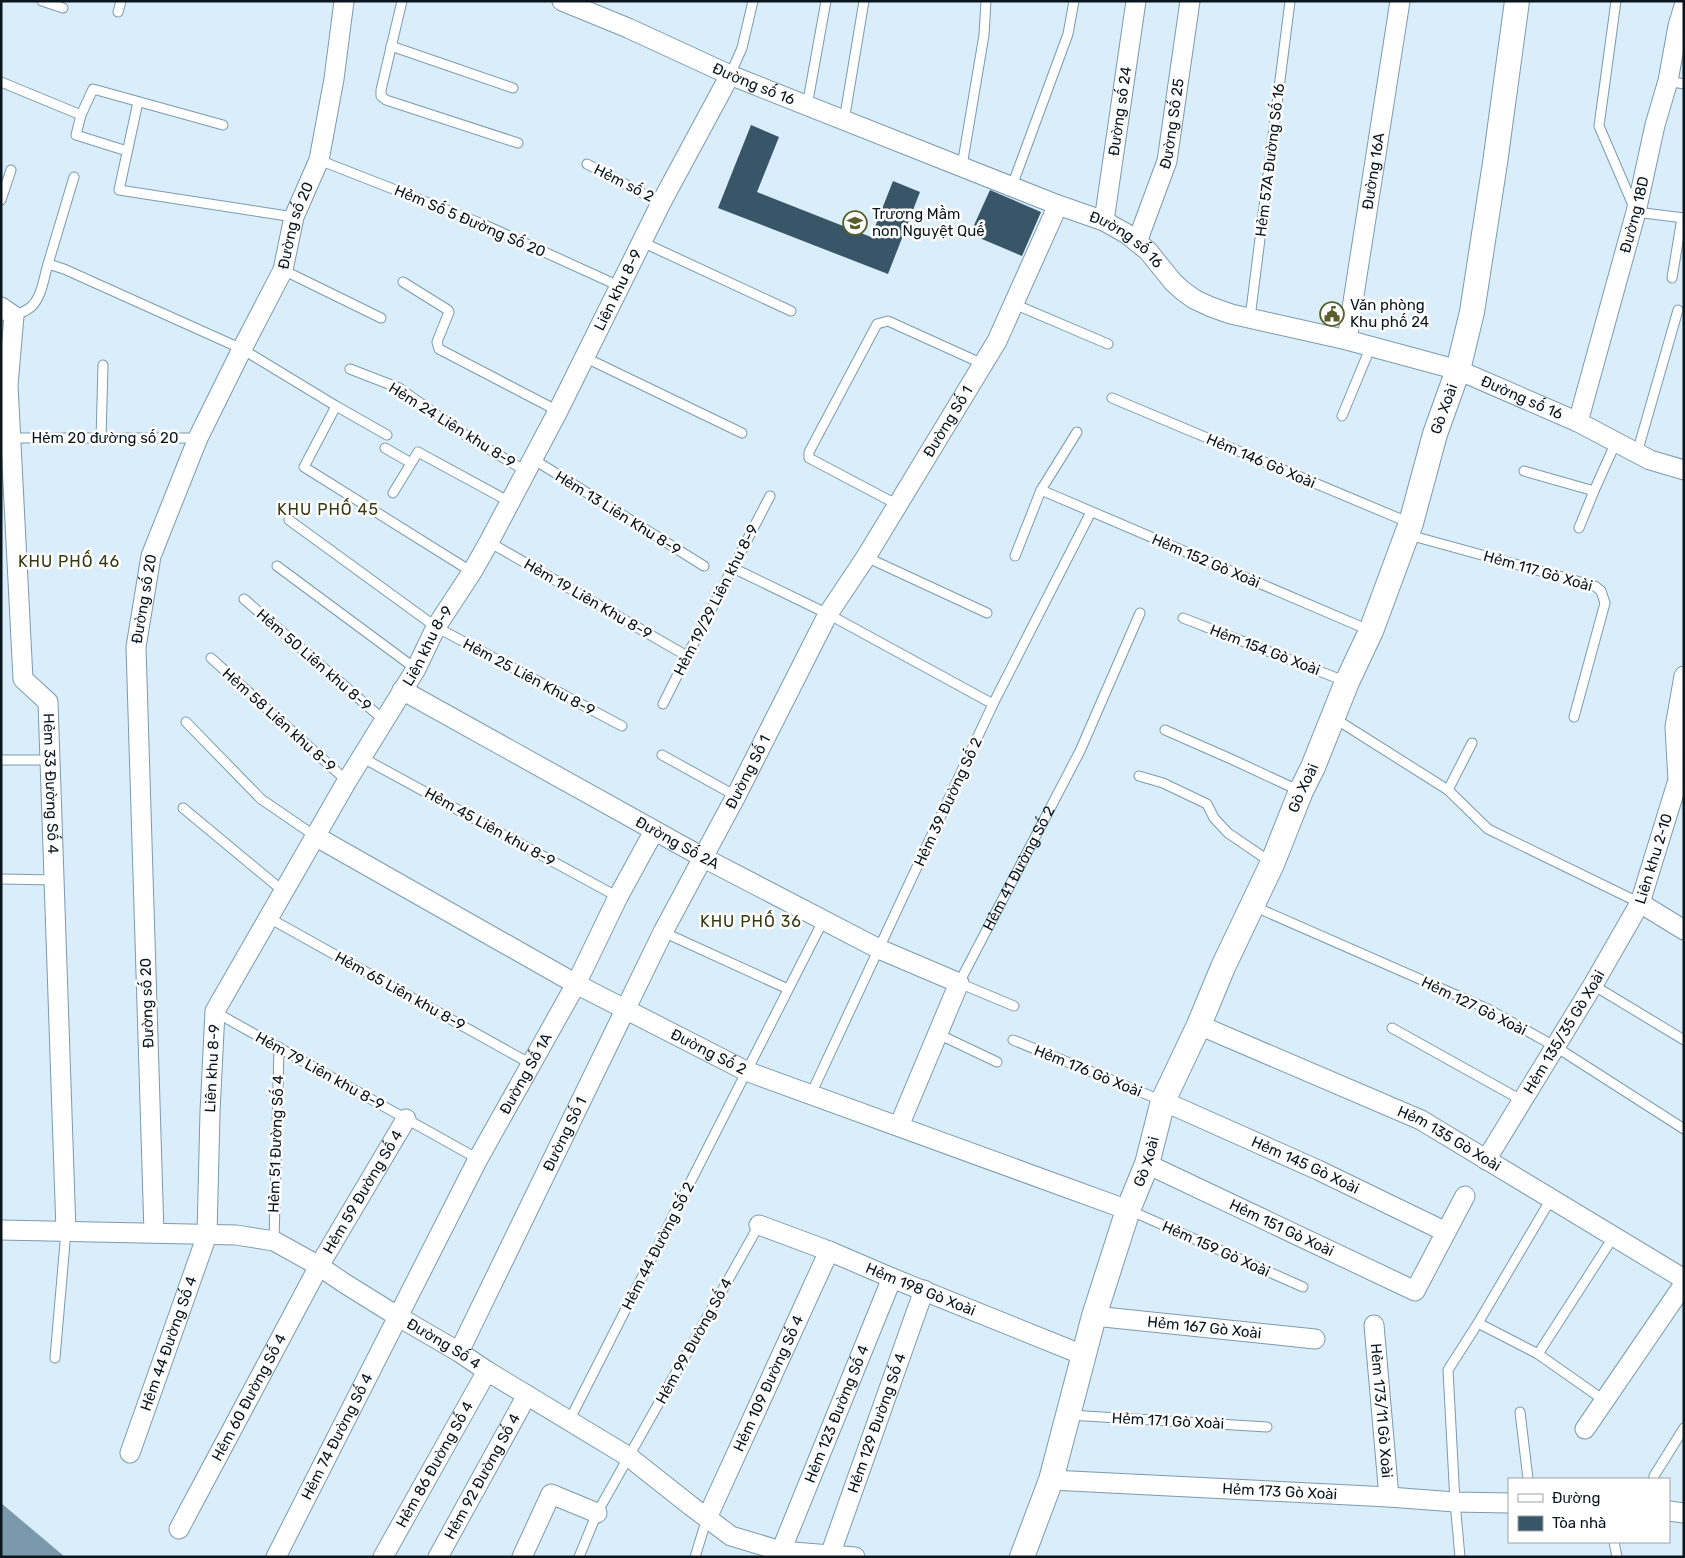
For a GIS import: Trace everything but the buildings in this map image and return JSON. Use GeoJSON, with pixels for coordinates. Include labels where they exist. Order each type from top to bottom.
{"type":"FeatureCollection","features":[{"type":"Feature","properties":{"kind":"street","name":"Đường số 20"},"geometry":{"type":"LineString","coordinates":[[154,1233],[136,648],[151,556],[198,438],[284,270],[294,217],[319,160],[334,79],[344,1]]}},
{"type":"Feature","properties":{"kind":"street","name":"Đường số 16"},"geometry":{"type":"LineString","coordinates":[[562,1],[628,28],[730,75],[1058,205],[1104,221],[1138,242],[1148,251],[1173,282],[1194,299],[1217,310],[1347,340],[1458,370],[1578,422],[1650,460],[1684,470]]}},
{"type":"Feature","properties":{"kind":"street","name":"Đường số 24"},"geometry":{"type":"LineString","coordinates":[[1104,221],[1136,1]]}},
{"type":"Feature","properties":{"kind":"street","name":"Đường Số 25"},"geometry":{"type":"LineString","coordinates":[[1138,242],[1167,161],[1190,1]]}},
{"type":"Feature","properties":{"kind":"street","name":"Đường 16A"},"geometry":{"type":"LineString","coordinates":[[1347,340],[1400,1]]}},
{"type":"Feature","properties":{"kind":"street","name":"Gò Xoài"},"geometry":{"type":"LineString","coordinates":[[1022,1557],[1051,1480],[1094,1316],[1128,1210],[1147,1164],[1164,1101],[1223,967],[1272,864],[1300,791],[1313,766],[1347,682],[1371,631],[1408,528],[1435,434],[1458,370],[1472,312],[1517,1]]}},
{"type":"Feature","properties":{"kind":"street","name":"Đường 18D"},"geometry":{"type":"LineString","coordinates":[[1578,422],[1636,212],[1655,125],[1676,82],[1684,6]]}},
{"type":"Feature","properties":{"kind":"street","name":"Liên khu 8-9"},"geometry":{"type":"LineString","coordinates":[[207,1234],[215,1012],[361,757],[416,668],[436,627],[489,542],[558,411],[661,202],[730,75]]}},
{"type":"Feature","properties":{"kind":"street","name":"Đường Số 1"},"geometry":{"type":"LineString","coordinates":[[459,1352],[663,932],[704,858],[828,614],[866,557],[997,341],[1058,205]]}},
{"type":"Feature","properties":{"kind":"street","name":"Hẻm 33 Đường Số 4"},"geometry":{"type":"LineString","coordinates":[[8,312],[8,385],[23,679],[48,702],[66,1231]]}},
{"type":"Feature","properties":{"kind":"street","name":"Liên khu 2-10"},"geometry":{"type":"LineString","coordinates":[[1684,676],[1675,727],[1679,794],[1640,903],[1684,930]]}},
{"type":"Feature","properties":{"kind":"street","name":"Đường Số 2A"},"geometry":{"type":"LineString","coordinates":[[402,690],[704,858],[879,949],[960,983]]}},
{"type":"Feature","properties":{"kind":"street","name":"Đường Số 1A"},"geometry":{"type":"LineString","coordinates":[[397,1316],[478,1159],[576,984],[618,897],[654,831]]}},
{"type":"Feature","properties":{"kind":"street","name":"Đường Số 2"},"geometry":{"type":"LineString","coordinates":[[315,836],[576,984],[746,1071],[1128,1210]]}},
{"type":"Feature","properties":{"kind":"street","name":"Hẻm 135/35 Gò Xoài"},"geometry":{"type":"LineString","coordinates":[[1486,1160],[1556,1047],[1640,903]]}},
{"type":"Feature","properties":{"kind":"street","name":"Hẻm 41 Đường Số 2"},"geometry":{"type":"LineString","coordinates":[[898,1126],[960,983]]}},
{"type":"Feature","properties":{"kind":"street","name":"Hẻm 135 Gò Xoài"},"geometry":{"type":"LineString","coordinates":[[1199,1025],[1421,1120],[1684,1279]]}},
{"type":"Feature","properties":{"kind":"street","name":"Hẻm 145 Gò Xoài"},"geometry":{"type":"LineString","coordinates":[[1164,1101],[1318,1170],[1446,1232]]}},
{"type":"Feature","properties":{"kind":"street","name":"Hẻm 59 Đường Số 4"},"geometry":{"type":"LineString","coordinates":[[319,1266],[406,1119]]}},
{"type":"Feature","properties":{"kind":"street","name":"Hẻm 151 Gò Xoài"},"geometry":{"type":"LineString","coordinates":[[1147,1164],[1414,1291],[1446,1232]]}},
{"type":"Feature","properties":{"kind":"street"},"geometry":{"type":"LineString","coordinates":[[1446,1232],[1465,1196]]}},
{"type":"Feature","properties":{"kind":"street","name":"Hẻm 198 Gò Xoài"},"geometry":{"type":"LineString","coordinates":[[759,1225],[829,1251],[1083,1355]]}},
{"type":"Feature","properties":{"kind":"street","name":"Đường Số 4"},"geometry":{"type":"LineString","coordinates":[[1,1230],[236,1235],[274,1241],[319,1266],[344,1284],[459,1352],[569,1422],[629,1457],[731,1536],[780,1551],[855,1557]]}},
{"type":"Feature","properties":{"kind":"street","name":"Hẻm 44 Đường Số 4"},"geometry":{"type":"LineString","coordinates":[[130,1453],[207,1234]]}},
{"type":"Feature","properties":{"kind":"street","name":"Hẻm 109 Đường Số 4"},"geometry":{"type":"LineString","coordinates":[[707,1518],[829,1251]]}},
{"type":"Feature","properties":{"kind":"street","name":"Hẻm 60 Đường Số 4"},"geometry":{"type":"LineString","coordinates":[[180,1529],[319,1266]]}},
{"type":"Feature","properties":{"kind":"street","name":"Hẻm 123 Đường Số 4"},"geometry":{"type":"LineString","coordinates":[[780,1551],[892,1278]]}},
{"type":"Feature","properties":{"kind":"street"},"geometry":{"type":"LineString","coordinates":[[1585,1429],[1606,1401],[1684,1284]]}},
{"type":"Feature","properties":{"kind":"street","name":"Hẻm 129 Đường Số 4"},"geometry":{"type":"LineString","coordinates":[[830,1555],[924,1290]]}},
{"type":"Feature","properties":{"kind":"street","name":"Hẻm 74 Đường Số 4"},"geometry":{"type":"LineString","coordinates":[[276,1557],[397,1316]]}},
{"type":"Feature","properties":{"kind":"street","name":"Hẻm 167 Gò Xoài"},"geometry":{"type":"LineString","coordinates":[[1094,1316],[1315,1339]]}},
{"type":"Feature","properties":{"kind":"street","name":"Hẻm 173/11 Gò Xoài"},"geometry":{"type":"LineString","coordinates":[[1374,1325],[1389,1497]]}},
{"type":"Feature","properties":{"kind":"street","name":"Hẻm 86 Đường Số 4"},"geometry":{"type":"LineString","coordinates":[[383,1557],[487,1371]]}},
{"type":"Feature","properties":{"kind":"street","name":"Hẻm 92 Đường Số 4"},"geometry":{"type":"LineString","coordinates":[[438,1557],[527,1395]]}},
{"type":"Feature","properties":{"kind":"street","name":"Hẻm 173 Gò Xoài"},"geometry":{"type":"LineString","coordinates":[[1051,1480],[1455,1502],[1508,1503]]}},
{"type":"Feature","properties":{"kind":"street"},"geometry":{"type":"LineString","coordinates":[[522,1557],[551,1494],[597,1512]]}},
{"type":"Feature","properties":{"kind":"street"},"geometry":{"type":"LineString","coordinates":[[1670,1512],[1684,1513]]}},
{"type":"Feature","properties":{"kind":"lane"},"geometry":{"type":"LineString","coordinates":[[42,1],[63,8]]}},
{"type":"Feature","properties":{"kind":"lane"},"geometry":{"type":"LineString","coordinates":[[118,12],[121,1]]}},
{"type":"Feature","properties":{"kind":"lane"},"geometry":{"type":"LineString","coordinates":[[402,1],[381,96],[386,100],[518,143]]}},
{"type":"Feature","properties":{"kind":"lane"},"geometry":{"type":"LineString","coordinates":[[730,75],[742,48],[753,1]]}},
{"type":"Feature","properties":{"kind":"lane"},"geometry":{"type":"LineString","coordinates":[[807,106],[826,1]]}},
{"type":"Feature","properties":{"kind":"lane"},"geometry":{"type":"LineString","coordinates":[[844,121],[864,1]]}},
{"type":"Feature","properties":{"kind":"lane"},"geometry":{"type":"LineString","coordinates":[[962,166],[984,35],[986,1]]}},
{"type":"Feature","properties":{"kind":"lane"},"geometry":{"type":"LineString","coordinates":[[1012,186],[1068,34],[1074,1]]}},
{"type":"Feature","properties":{"kind":"lane","name":"Hẻm 57A Đường Số 16"},"geometry":{"type":"LineString","coordinates":[[1250,318],[1290,1]]}},
{"type":"Feature","properties":{"kind":"lane"},"geometry":{"type":"LineString","coordinates":[[1616,1],[1599,126],[1636,212],[1683,218],[1672,278]]}},
{"type":"Feature","properties":{"kind":"lane"},"geometry":{"type":"LineString","coordinates":[[391,46],[513,88]]}},
{"type":"Feature","properties":{"kind":"lane"},"geometry":{"type":"LineString","coordinates":[[1,82],[81,116]]}},
{"type":"Feature","properties":{"kind":"lane"},"geometry":{"type":"LineString","coordinates":[[128,151],[76,135],[81,116],[93,89],[223,125]]}},
{"type":"Feature","properties":{"kind":"lane"},"geometry":{"type":"LineString","coordinates":[[138,102],[119,190],[294,217]]}},
{"type":"Feature","properties":{"kind":"lane","name":"Hẻm Số 5 Đường Số 20"},"geometry":{"type":"LineString","coordinates":[[319,160],[485,225],[619,286]]}},
{"type":"Feature","properties":{"kind":"lane","name":"Hẻm số 2"},"geometry":{"type":"LineString","coordinates":[[587,164],[661,202]]}},
{"type":"Feature","properties":{"kind":"lane"},"geometry":{"type":"LineString","coordinates":[[1,200],[11,170]]}},
{"type":"Feature","properties":{"kind":"lane"},"geometry":{"type":"LineString","coordinates":[[8,312],[31,307],[35,302],[43,283],[74,177]]}},
{"type":"Feature","properties":{"kind":"lane"},"geometry":{"type":"LineString","coordinates":[[642,242],[791,311]]}},
{"type":"Feature","properties":{"kind":"lane"},"geometry":{"type":"LineString","coordinates":[[48,264],[64,269],[242,349],[387,435]]}},
{"type":"Feature","properties":{"kind":"lane"},"geometry":{"type":"LineString","coordinates":[[284,270],[381,318]]}},
{"type":"Feature","properties":{"kind":"lane"},"geometry":{"type":"LineString","coordinates":[[403,282],[448,310],[449,312],[438,342],[439,350],[558,411]]}},
{"type":"Feature","properties":{"kind":"lane"},"geometry":{"type":"LineString","coordinates":[[1014,304],[1108,344]]}},
{"type":"Feature","properties":{"kind":"lane"},"geometry":{"type":"LineString","coordinates":[[1637,453],[1678,310]]}},
{"type":"Feature","properties":{"kind":"lane"},"geometry":{"type":"LineString","coordinates":[[898,505],[809,458],[809,452],[877,324],[888,321],[983,364]]}},
{"type":"Feature","properties":{"kind":"lane"},"geometry":{"type":"LineString","coordinates":[[1342,416],[1371,346]]}},
{"type":"Feature","properties":{"kind":"lane"},"geometry":{"type":"LineString","coordinates":[[584,357],[742,433]]}},
{"type":"Feature","properties":{"kind":"lane"},"geometry":{"type":"LineString","coordinates":[[100,438],[103,365]]}},
{"type":"Feature","properties":{"kind":"lane","name":"Hẻm 24 Liên khu 8-9"},"geometry":{"type":"LineString","coordinates":[[350,369],[399,388],[468,437],[530,465]]}},
{"type":"Feature","properties":{"kind":"lane","name":"Hẻm 146 Gò Xoài"},"geometry":{"type":"LineString","coordinates":[[1112,398],[1408,528]]}},
{"type":"Feature","properties":{"kind":"lane"},"geometry":{"type":"LineString","coordinates":[[336,406],[304,467],[472,572]]}},
{"type":"Feature","properties":{"kind":"lane"},"geometry":{"type":"LineString","coordinates":[[1015,556],[1041,490],[1077,432]]}},
{"type":"Feature","properties":{"kind":"lane","name":"Hẻm 20 đường số 20"},"geometry":{"type":"LineString","coordinates":[[12,438],[198,438]]}},
{"type":"Feature","properties":{"kind":"lane"},"geometry":{"type":"LineString","coordinates":[[1580,528],[1616,442]]}},
{"type":"Feature","properties":{"kind":"lane"},"geometry":{"type":"LineString","coordinates":[[385,448],[411,463]]}},
{"type":"Feature","properties":{"kind":"lane"},"geometry":{"type":"LineString","coordinates":[[393,494],[418,452],[510,502]]}},
{"type":"Feature","properties":{"kind":"lane","name":"Hẻm 13 Liên Khu 8-9"},"geometry":{"type":"LineString","coordinates":[[530,465],[704,566]]}},
{"type":"Feature","properties":{"kind":"lane"},"geometry":{"type":"LineString","coordinates":[[1524,471],[1594,491]]}},
{"type":"Feature","properties":{"kind":"lane","name":"Hẻm 152 Gò Xoài"},"geometry":{"type":"LineString","coordinates":[[1041,490],[1371,631]]}},
{"type":"Feature","properties":{"kind":"lane","name":"Hẻm 19/29 Liên khu 8-9"},"geometry":{"type":"LineString","coordinates":[[663,704],[770,496]]}},
{"type":"Feature","properties":{"kind":"lane","name":"Hẻm 39 Đường Số 2"},"geometry":{"type":"LineString","coordinates":[[811,1094],[993,704],[1092,512]]}},
{"type":"Feature","properties":{"kind":"lane","name":"Hẻm 25 Liên Khu 8-9"},"geometry":{"type":"LineString","coordinates":[[289,520],[436,627],[622,726]]}},
{"type":"Feature","properties":{"kind":"lane","name":"Hẻm 117 Gò Xoài"},"geometry":{"type":"LineString","coordinates":[[1408,528],[1595,586],[1601,591],[1605,603],[1574,717]]}},
{"type":"Feature","properties":{"kind":"lane","name":"Hẻm 19 Liên Khu 8-9"},"geometry":{"type":"LineString","coordinates":[[489,542],[687,656]]}},
{"type":"Feature","properties":{"kind":"lane"},"geometry":{"type":"LineString","coordinates":[[866,557],[987,613]]}},
{"type":"Feature","properties":{"kind":"lane"},"geometry":{"type":"LineString","coordinates":[[277,566],[416,668]]}},
{"type":"Feature","properties":{"kind":"lane"},"geometry":{"type":"LineString","coordinates":[[733,568],[828,614],[993,704]]}},
{"type":"Feature","properties":{"kind":"lane","name":"Hẻm 50 Liên khu 8-9"},"geometry":{"type":"LineString","coordinates":[[244,599],[384,720]]}},
{"type":"Feature","properties":{"kind":"lane","name":"Hẻm 41 Đường Số 2"},"geometry":{"type":"LineString","coordinates":[[960,983],[1080,751],[1140,613]]}},
{"type":"Feature","properties":{"kind":"lane","name":"Hẻm 154 Gò Xoài"},"geometry":{"type":"LineString","coordinates":[[1183,618],[1347,682]]}},
{"type":"Feature","properties":{"kind":"lane","name":"Hẻm 58 Liên khu 8-9"},"geometry":{"type":"LineString","coordinates":[[211,658],[347,782]]}},
{"type":"Feature","properties":{"kind":"lane"},"geometry":{"type":"LineString","coordinates":[[1334,717],[1448,790],[1488,829],[1640,903]]}},
{"type":"Feature","properties":{"kind":"lane"},"geometry":{"type":"LineString","coordinates":[[186,722],[261,799],[315,836]]}},
{"type":"Feature","properties":{"kind":"lane"},"geometry":{"type":"LineString","coordinates":[[1166,730],[1300,791]]}},
{"type":"Feature","properties":{"kind":"lane"},"geometry":{"type":"LineString","coordinates":[[1448,790],[1472,743]]}},
{"type":"Feature","properties":{"kind":"lane"},"geometry":{"type":"LineString","coordinates":[[662,755],[736,796]]}},
{"type":"Feature","properties":{"kind":"lane","name":"Hẻm 45 Liên khu 8-9"},"geometry":{"type":"LineString","coordinates":[[361,757],[618,897]]}},
{"type":"Feature","properties":{"kind":"lane"},"geometry":{"type":"LineString","coordinates":[[1,760],[50,760]]}},
{"type":"Feature","properties":{"kind":"lane"},"geometry":{"type":"LineString","coordinates":[[1139,776],[1163,784],[1207,804],[1214,818],[1228,833],[1272,864]]}},
{"type":"Feature","properties":{"kind":"lane"},"geometry":{"type":"LineString","coordinates":[[183,808],[283,891]]}},
{"type":"Feature","properties":{"kind":"lane"},"geometry":{"type":"LineString","coordinates":[[1,880],[54,880]]}},
{"type":"Feature","properties":{"kind":"lane","name":"Hẻm 127 Gò Xoài"},"geometry":{"type":"LineString","coordinates":[[1252,906],[1488,1009],[1556,1047],[1684,1129]]}},
{"type":"Feature","properties":{"kind":"lane","name":"Hẻm 65 Liên khu 8-9"},"geometry":{"type":"LineString","coordinates":[[269,918],[531,1064]]}},
{"type":"Feature","properties":{"kind":"lane","name":"Hẻm 44 Đường Số 2"},"geometry":{"type":"LineString","coordinates":[[569,1422],[824,919]]}},
{"type":"Feature","properties":{"kind":"lane"},"geometry":{"type":"LineString","coordinates":[[663,932],[788,989]]}},
{"type":"Feature","properties":{"kind":"lane"},"geometry":{"type":"LineString","coordinates":[[960,983],[1014,1006]]}},
{"type":"Feature","properties":{"kind":"lane"},"geometry":{"type":"LineString","coordinates":[[1593,985],[1684,1040]]}},
{"type":"Feature","properties":{"kind":"lane","name":"Hẻm 79 Liên khu 8-9"},"geometry":{"type":"LineString","coordinates":[[215,1012],[478,1159]]}},
{"type":"Feature","properties":{"kind":"lane"},"geometry":{"type":"LineString","coordinates":[[1392,1028],[1523,1101]]}},
{"type":"Feature","properties":{"kind":"lane"},"geometry":{"type":"LineString","coordinates":[[938,1034],[997,1062]]}},
{"type":"Feature","properties":{"kind":"lane","name":"Hẻm 176 Gò Xoài"},"geometry":{"type":"LineString","coordinates":[[1013,1040],[1164,1101]]}},
{"type":"Feature","properties":{"kind":"lane","name":"Hẻm 51 Đường Số 4"},"geometry":{"type":"LineString","coordinates":[[274,1241],[279,1048]]}},
{"type":"Feature","properties":{"kind":"lane"},"geometry":{"type":"LineString","coordinates":[[1460,1557],[1448,1370],[1551,1199]]}},
{"type":"Feature","properties":{"kind":"lane","name":"Hẻm 159 Gò Xoài"},"geometry":{"type":"LineString","coordinates":[[1128,1210],[1303,1287]]}},
{"type":"Feature","properties":{"kind":"lane","name":"Hẻm 99 Đường Số 4"},"geometry":{"type":"LineString","coordinates":[[579,1557],[597,1512],[759,1225]]}},
{"type":"Feature","properties":{"kind":"lane"},"geometry":{"type":"LineString","coordinates":[[55,1358],[66,1231]]}},
{"type":"Feature","properties":{"kind":"lane"},"geometry":{"type":"LineString","coordinates":[[1538,1354],[1614,1236]]}},
{"type":"Feature","properties":{"kind":"lane"},"geometry":{"type":"LineString","coordinates":[[1478,1323],[1538,1354],[1606,1401]]}},
{"type":"Feature","properties":{"kind":"lane"},"geometry":{"type":"LineString","coordinates":[[1520,1412],[1528,1478]]}},
{"type":"Feature","properties":{"kind":"lane","name":"Hẻm 171 Gò Xoài"},"geometry":{"type":"LineString","coordinates":[[1069,1414],[1267,1426]]}},
{"type":"Feature","properties":{"kind":"lane"},"geometry":{"type":"LineString","coordinates":[[1654,1478],[1684,1428]]}},
{"type":"Feature","properties":{"kind":"lane"},"geometry":{"type":"LineString","coordinates":[[695,1557],[707,1518]]}},
{"type":"Feature","properties":{"kind":"lane"},"geometry":{"type":"LineString","coordinates":[[1614,1543],[1617,1557]]}},
{"type":"Feature","properties":{"kind":"water"},"geometry":{"type":"Polygon","coordinates":[[[1,1503],[65,1557],[1,1557],[1,1503]]]}},
{"type":"Feature","properties":{"kind":"place","name":"Trương Mầm non Nguyệt Quế"},"geometry":{"type":"Point","coordinates":[855,223]}},
{"type":"Feature","properties":{"kind":"place","name":"Văn phòng Khu phố 24"},"geometry":{"type":"Point","coordinates":[1332,314]}},
{"type":"Feature","properties":{"kind":"district","name":"KHU PHỐ 45"},"geometry":{"type":"Point","coordinates":[328,509]}},
{"type":"Feature","properties":{"kind":"district","name":"KHU PHỐ 46"},"geometry":{"type":"Point","coordinates":[69,561]}},
{"type":"Feature","properties":{"kind":"district","name":"KHU PHỐ 36"},"geometry":{"type":"Point","coordinates":[751,921]}}]}
